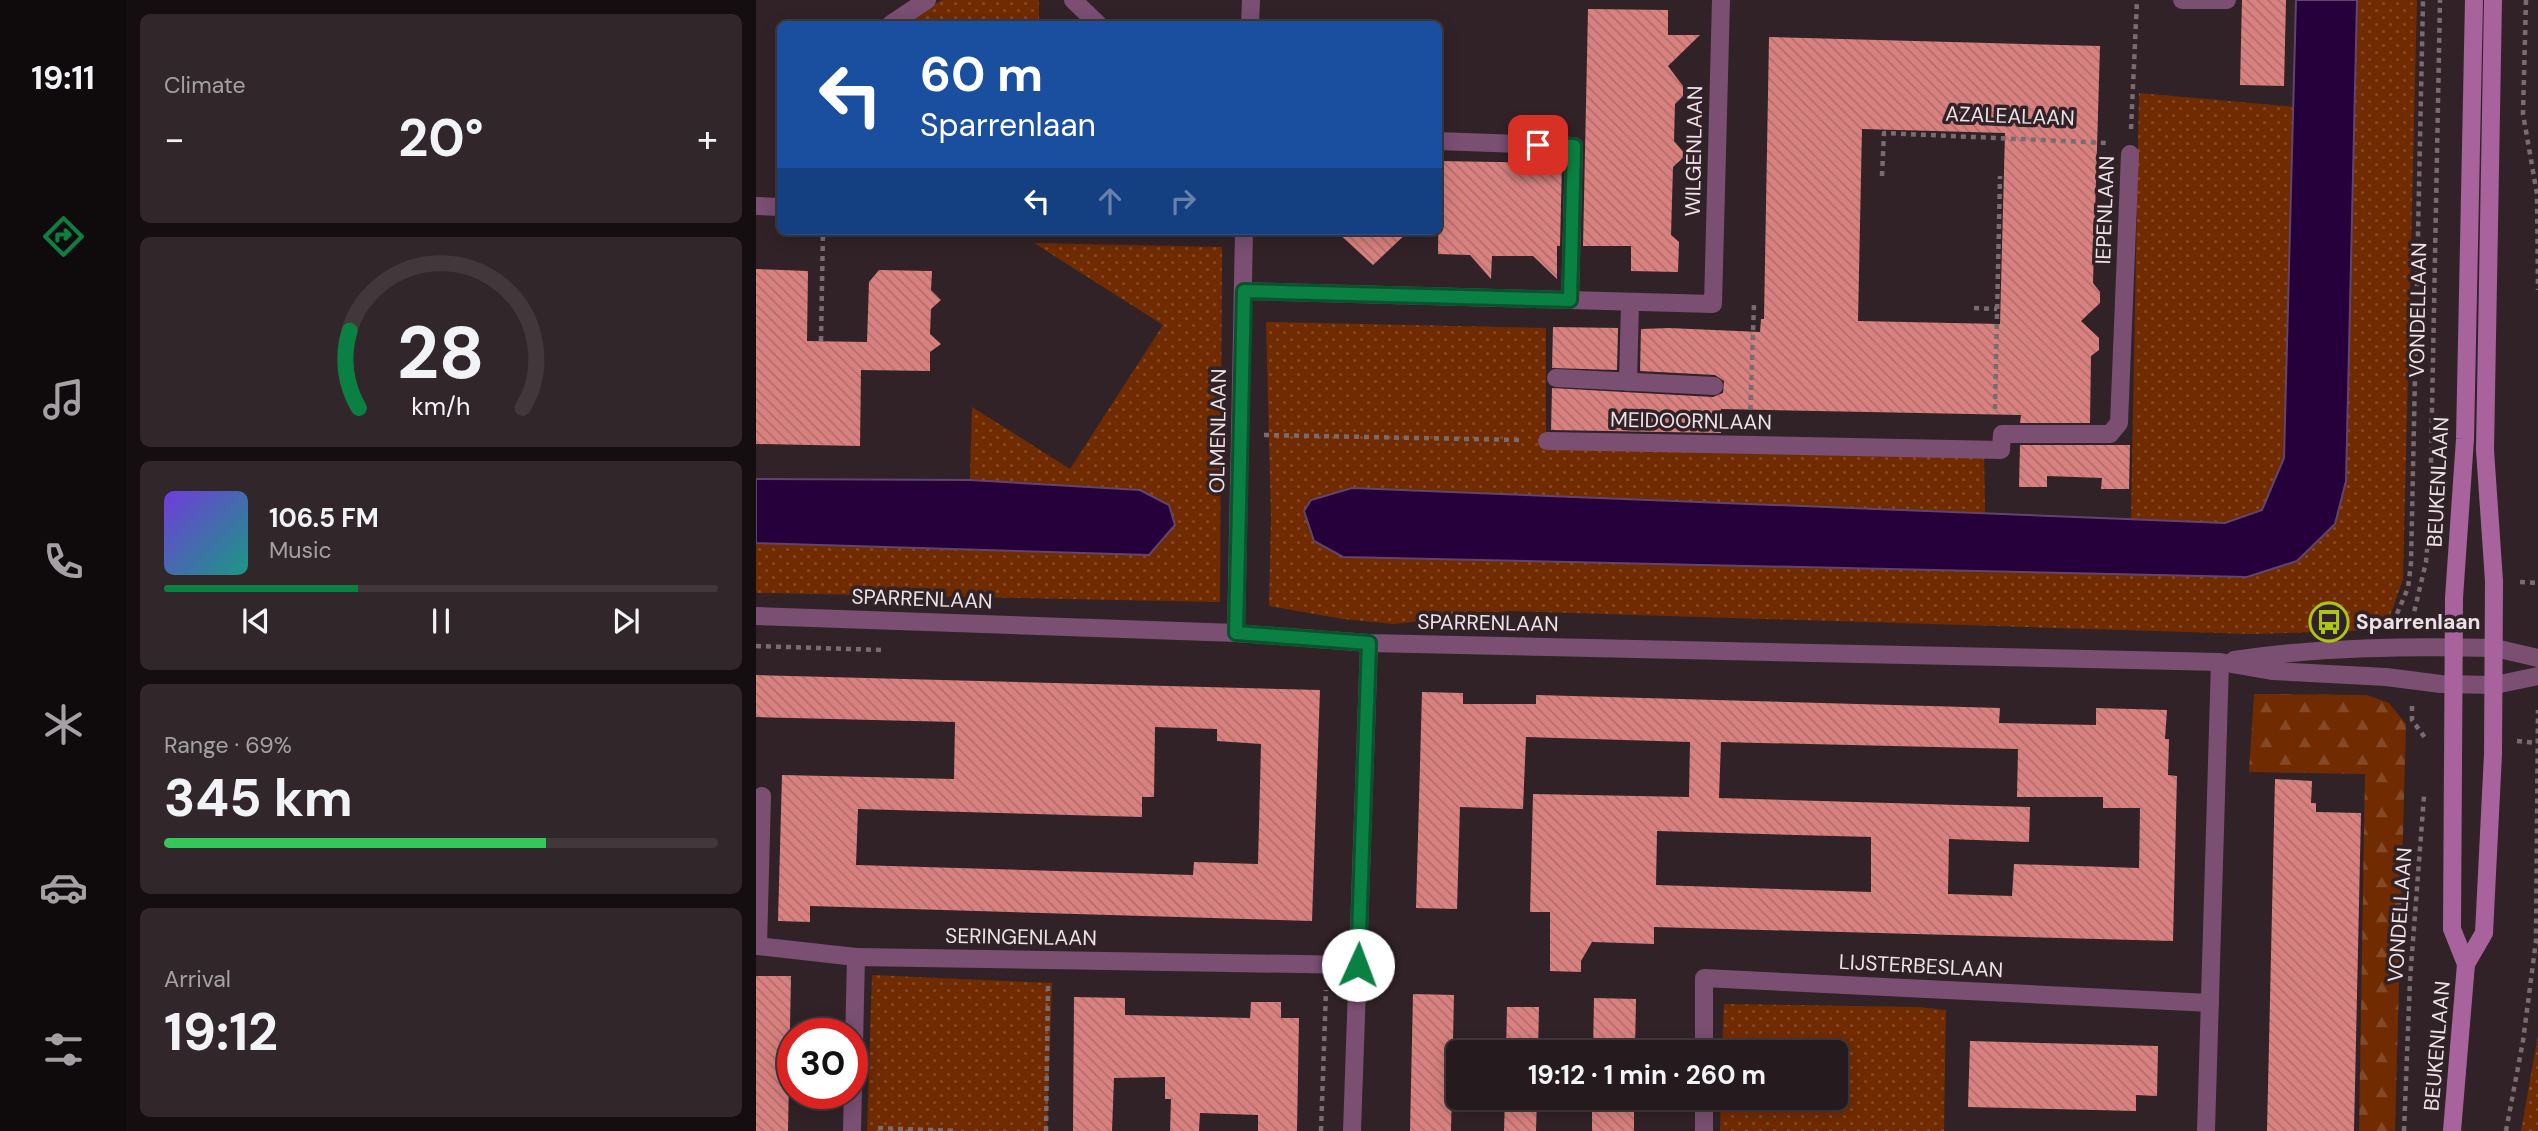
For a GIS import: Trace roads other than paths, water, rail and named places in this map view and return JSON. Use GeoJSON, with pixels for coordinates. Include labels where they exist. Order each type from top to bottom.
{"type":"FeatureCollection","features":[{"type":"Feature","properties":{"kind":"street"},"geometry":{"type":"LineString","coordinates":[[896,21],[927,0]]}},
{"type":"Feature","properties":{"kind":"street"},"geometry":{"type":"LineString","coordinates":[[1073,0],[1095,21]]}},
{"type":"Feature","properties":{"kind":"street"},"geometry":{"type":"LineString","coordinates":[[1250,21],[1251,0]]}},
{"type":"Feature","properties":{"kind":"street","name":"WILGENLAAN"},"geometry":{"type":"LineString","coordinates":[[1630,303],[1713,304],[1721,0]]}},
{"type":"Feature","properties":{"kind":"street"},"geometry":{"type":"LineString","coordinates":[[2182,0],[2221,1]]}},
{"type":"Feature","properties":{"kind":"street","name":"BEUKENLAAN"},"geometry":{"type":"LineString","coordinates":[[2466,964],[2452,929],[2454,598],[2465,439],[2474,0]]}},
{"type":"Feature","properties":{"kind":"street","name":"BEUKENLAAN"},"geometry":{"type":"LineString","coordinates":[[2452,1131],[2466,964],[2484,933],[2495,685],[2494,581],[2485,450],[2493,0]]}},
{"type":"Feature","properties":{"kind":"street"},"geometry":{"type":"LineString","coordinates":[[1442,141],[1574,146],[1570,300]]}},
{"type":"Feature","properties":{"kind":"street","name":"IEPENLAAN"},"geometry":{"type":"LineString","coordinates":[[2001,434],[2105,435],[2115,431],[2119,423],[2130,154]]}},
{"type":"Feature","properties":{"kind":"street"},"geometry":{"type":"LineString","coordinates":[[756,206],[777,207]]}},
{"type":"Feature","properties":{"kind":"street","name":"OLMENLAAN"},"geometry":{"type":"LineString","coordinates":[[1236,633],[1244,235]]}},
{"type":"Feature","properties":{"kind":"street"},"geometry":{"type":"LineString","coordinates":[[1244,291],[1630,303],[1628,382]]}},
{"type":"Feature","properties":{"kind":"street"},"geometry":{"type":"LineString","coordinates":[[1556,378],[1714,386]]}},
{"type":"Feature","properties":{"kind":"street","name":"MEIDOORNLAAN"},"geometry":{"type":"LineString","coordinates":[[1547,441],[2001,450],[2001,434]]}},
{"type":"Feature","properties":{"kind":"street","name":"SPARRENLAAN"},"geometry":{"type":"LineString","coordinates":[[756,616],[1236,633],[1369,643],[2220,662],[2272,671],[2495,685]]}},
{"type":"Feature","properties":{"kind":"street"},"geometry":{"type":"LineString","coordinates":[[1353,1131],[1369,643]]}},
{"type":"Feature","properties":{"kind":"street"},"geometry":{"type":"LineString","coordinates":[[2495,648],[2538,658]]}},
{"type":"Feature","properties":{"kind":"street","name":"SPARRENLAAN"},"geometry":{"type":"LineString","coordinates":[[2220,662],[2282,653],[2495,648]]}},
{"type":"Feature","properties":{"kind":"street"},"geometry":{"type":"LineString","coordinates":[[2206,1131],[2220,662]]}},
{"type":"Feature","properties":{"kind":"street"},"geometry":{"type":"LineString","coordinates":[[2495,685],[2538,676]]}},
{"type":"Feature","properties":{"kind":"street","name":"SERINGENLAAN"},"geometry":{"type":"LineString","coordinates":[[762,796],[758,946],[856,957],[1358,965]]}},
{"type":"Feature","properties":{"kind":"street"},"geometry":{"type":"LineString","coordinates":[[852,1129],[856,957]]}},
{"type":"Feature","properties":{"kind":"street","name":"LIJSTERBESLAAN"},"geometry":{"type":"LineString","coordinates":[[1704,1040],[1704,978],[2210,1003]]}},
{"type":"Feature","properties":{"kind":"street"},"geometry":{"type":"LineString","coordinates":[[1704,1110],[1704,1131]]}},
{"type":"Feature","properties":{"kind":"place","name":"Sparrenlaan"},"geometry":{"type":"Point","coordinates":[2329,622]}}]}
